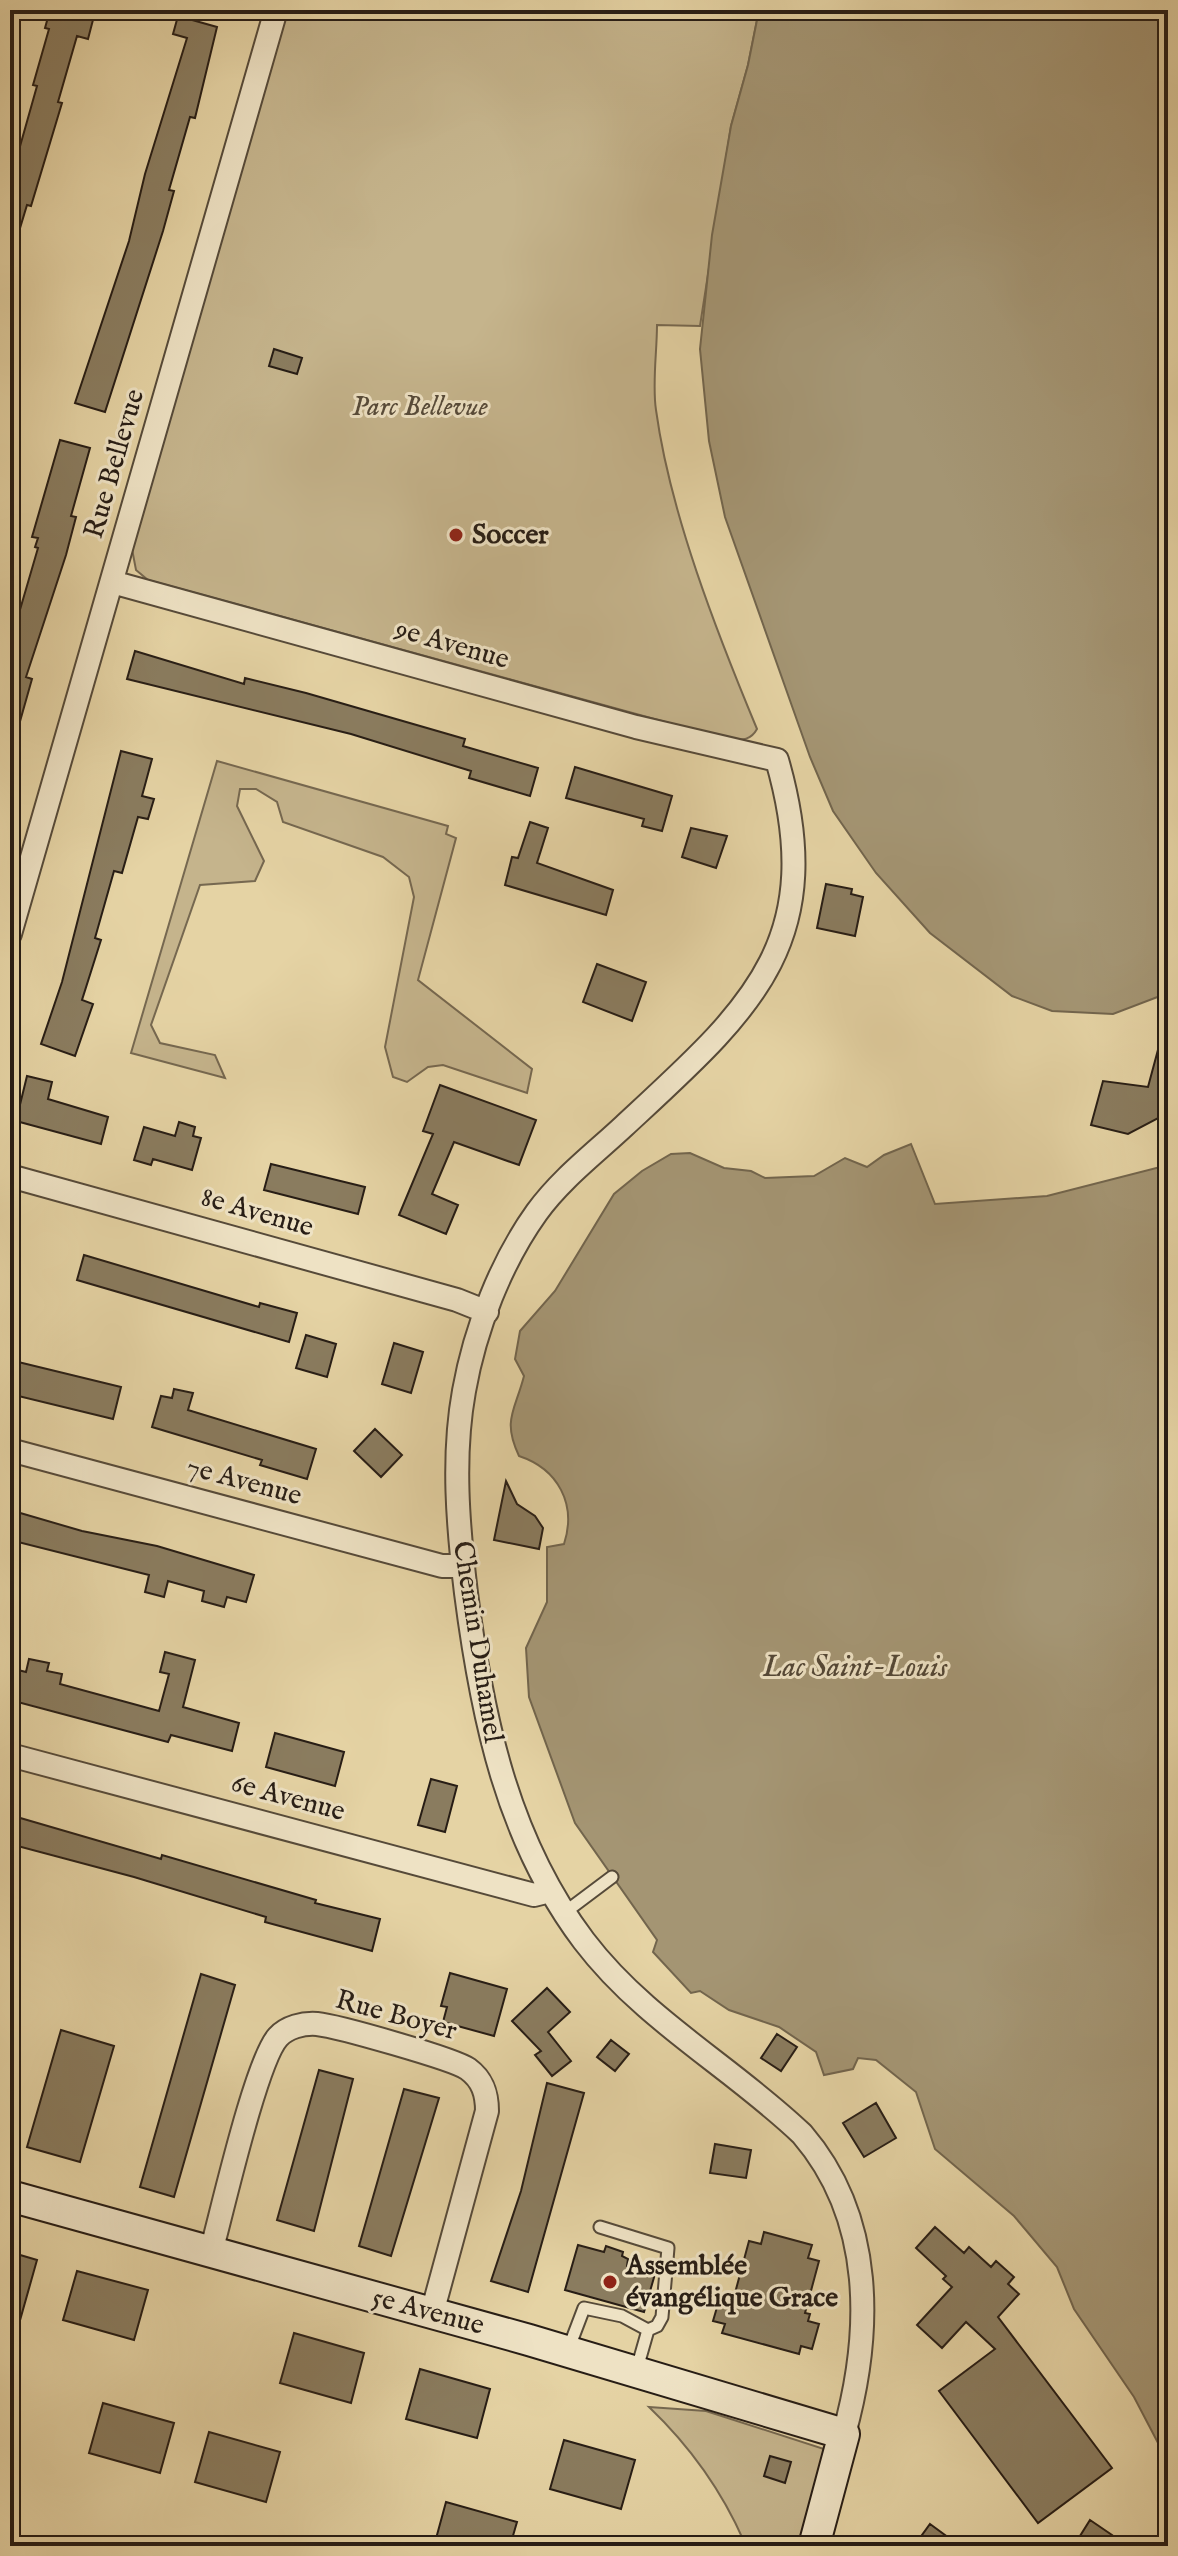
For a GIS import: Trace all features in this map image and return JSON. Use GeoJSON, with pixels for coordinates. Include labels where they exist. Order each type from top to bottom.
{"type":"FeatureCollection","features":[{"type":"Feature","properties":{"kind":"street","name":"Rue Bellevue"},"geometry":{"type":"LineString","coordinates":[[10,934],[276,10]]}},
{"type":"Feature","properties":{"kind":"street","name":"9e Avenue"},"geometry":{"type":"LineString","coordinates":[[112,582],[636,727],[777,760]]}},
{"type":"Feature","properties":{"kind":"street","name":"Chemin Duhamel"},"geometry":{"type":"LineString","coordinates":[[777,760],[792,818],[796,872],[790,917],[775,956],[756,988],[722,1028],[549,1196],[516,1247],[487,1312],[467,1373],[459,1424],[457,1485],[463,1566],[480,1693],[492,1745],[516,1816],[550,1891],[604,1965],[638,2000],[783,2116],[818,2153],[830,2172],[856,2247],[864,2297],[863,2341],[844,2434],[814,2546]]}},
{"type":"Feature","properties":{"kind":"street","name":"8e Avenue"},"geometry":{"type":"LineString","coordinates":[[10,1176],[457,1300],[487,1312]]}},
{"type":"Feature","properties":{"kind":"street","name":"7e Avenue"},"geometry":{"type":"LineString","coordinates":[[10,1450],[442,1566],[463,1566]]}},
{"type":"Feature","properties":{"kind":"street","name":"6e Avenue"},"geometry":{"type":"LineString","coordinates":[[10,1755],[534,1895],[550,1891]]}},
{"type":"Feature","properties":{"kind":"street","name":"Rue Boyer"},"geometry":{"type":"LineString","coordinates":[[211,2252],[271,2046],[289,2029],[319,2024],[459,2064],[484,2086],[487,2111],[484,2129],[432,2313]]}},
{"type":"Feature","properties":{"kind":"street","name":"5e Avenue"},"geometry":{"type":"LineString","coordinates":[[10,2196],[568,2351],[844,2434]]}},
{"type":"Feature","properties":{"kind":"lane"},"geometry":{"type":"LineString","coordinates":[[564,1913],[612,1877]]}},
{"type":"Feature","properties":{"kind":"lane"},"geometry":{"type":"LineString","coordinates":[[600,2227],[668,2248],[661,2322],[648,2330],[635,2372]]}},
{"type":"Feature","properties":{"kind":"lane"},"geometry":{"type":"LineString","coordinates":[[568,2351],[584,2308],[622,2316],[648,2330]]}},
{"type":"Feature","properties":{"kind":"green space","name":"Parc Bellevue"},"geometry":{"type":"Polygon","coordinates":[[[287,10],[759,10],[731,126],[700,326],[657,325],[655,379],[656,410],[672,490],[711,613],[757,729],[749,737],[731,740],[148,580],[136,570],[132,549],[287,10]]]}},
{"type":"Feature","properties":{"kind":"green space"},"geometry":{"type":"Polygon","coordinates":[[[217,761],[448,826],[446,834],[456,838],[418,980],[532,1069],[527,1093],[443,1065],[428,1067],[407,1082],[393,1077],[385,1047],[414,897],[409,877],[383,857],[283,822],[277,802],[256,789],[240,789],[237,806],[264,861],[255,881],[200,885],[151,1025],[160,1043],[215,1055],[225,1078],[131,1053],[217,761]]]}},
{"type":"Feature","properties":{"kind":"green space"},"geometry":{"type":"Polygon","coordinates":[[[649,2407],[706,2411],[824,2449],[826,2455],[804,2546],[746,2546],[705,2472],[679,2438],[649,2407]]]}},
{"type":"Feature","properties":{"kind":"water"},"geometry":{"type":"Polygon","coordinates":[[[759,10],[1168,10],[1168,993],[1113,1014],[1052,1011],[1012,996],[930,933],[876,873],[833,811],[810,757],[725,517],[709,441],[700,349],[712,235],[731,126],[759,10]]]}},
{"type":"Feature","properties":{"kind":"water","name":"Lac Saint-Louis"},"geometry":{"type":"Polygon","coordinates":[[[911,1144],[935,1204],[1047,1196],[1168,1165],[1168,2462],[1134,2397],[1074,2309],[1057,2267],[1014,2216],[935,2149],[916,2092],[876,2060],[858,2058],[853,2069],[824,2075],[816,2052],[779,2027],[729,2010],[700,1991],[691,1993],[653,1952],[657,1940],[575,1823],[529,1697],[526,1648],[547,1602],[547,1547],[564,1544],[568,1515],[566,1502],[554,1479],[533,1462],[519,1456],[514,1444],[512,1416],[524,1376],[515,1359],[520,1331],[555,1291],[614,1194],[642,1171],[671,1154],[690,1153],[724,1168],[751,1171],[765,1178],[814,1176],[845,1158],[867,1167],[884,1155],[911,1144]]]}},
{"type":"Feature","properties":{"kind":"building"},"geometry":{"type":"Polygon","coordinates":[[[50,10],[84,10],[84,13],[94,16],[88,39],[77,36],[58,102],[62,103],[31,206],[27,205],[14,248],[10,248],[10,155],[17,157],[37,86],[33,85],[49,29],[45,28],[50,10]]]}},
{"type":"Feature","properties":{"kind":"building"},"geometry":{"type":"Polygon","coordinates":[[[178,16],[217,27],[195,118],[190,117],[169,190],[174,191],[163,231],[105,412],[75,403],[129,241],[145,174],[187,38],[173,34],[178,16]]]}},
{"type":"Feature","properties":{"kind":"building"},"geometry":{"type":"Polygon","coordinates":[[[274,349],[302,358],[297,374],[269,366],[274,349]]]}},
{"type":"Feature","properties":{"kind":"building"},"geometry":{"type":"Polygon","coordinates":[[[60,440],[90,448],[71,516],[76,517],[66,555],[26,677],[32,679],[15,739],[10,738],[10,618],[17,620],[38,548],[35,547],[38,538],[32,537],[60,440]]]}},
{"type":"Feature","properties":{"kind":"building"},"geometry":{"type":"Polygon","coordinates":[[[135,651],[244,684],[245,678],[306,693],[465,739],[463,746],[538,768],[530,796],[469,778],[471,771],[351,734],[127,679],[135,651]]]}},
{"type":"Feature","properties":{"kind":"building"},"geometry":{"type":"Polygon","coordinates":[[[121,751],[152,759],[142,796],[154,799],[148,819],[138,817],[122,873],[114,871],[95,938],[101,940],[82,1000],[93,1004],[75,1056],[41,1044],[62,982],[121,751]]]}},
{"type":"Feature","properties":{"kind":"building"},"geometry":{"type":"Polygon","coordinates":[[[575,767],[672,796],[662,831],[642,826],[644,819],[566,798],[575,767]]]}},
{"type":"Feature","properties":{"kind":"building"},"geometry":{"type":"Polygon","coordinates":[[[530,822],[548,828],[537,863],[613,890],[606,915],[505,885],[512,857],[518,858],[530,822]]]}},
{"type":"Feature","properties":{"kind":"building"},"geometry":{"type":"Polygon","coordinates":[[[691,828],[727,836],[716,868],[682,857],[691,828]]]}},
{"type":"Feature","properties":{"kind":"building"},"geometry":{"type":"Polygon","coordinates":[[[826,884],[852,889],[851,894],[863,897],[855,936],[817,928],[826,884]]]}},
{"type":"Feature","properties":{"kind":"building"},"geometry":{"type":"Polygon","coordinates":[[[597,964],[646,982],[632,1021],[583,1002],[597,964]]]}},
{"type":"Feature","properties":{"kind":"building"},"geometry":{"type":"Polygon","coordinates":[[[1162,1035],[1168,1036],[1168,1113],[1128,1134],[1091,1125],[1103,1081],[1148,1087],[1162,1035]]]}},
{"type":"Feature","properties":{"kind":"building"},"geometry":{"type":"Polygon","coordinates":[[[27,1076],[52,1082],[48,1099],[108,1117],[101,1144],[16,1121],[27,1076]]]}},
{"type":"Feature","properties":{"kind":"building"},"geometry":{"type":"Polygon","coordinates":[[[440,1085],[536,1120],[519,1165],[454,1142],[432,1194],[458,1205],[446,1234],[399,1215],[433,1134],[423,1131],[440,1085]]]}},
{"type":"Feature","properties":{"kind":"building"},"geometry":{"type":"Polygon","coordinates":[[[179,1122],[195,1127],[193,1136],[201,1138],[192,1170],[153,1159],[151,1165],[134,1160],[144,1127],[175,1136],[179,1122]]]}},
{"type":"Feature","properties":{"kind":"building"},"geometry":{"type":"Polygon","coordinates":[[[271,1164],[365,1187],[358,1214],[264,1190],[271,1164]]]}},
{"type":"Feature","properties":{"kind":"building"},"geometry":{"type":"Polygon","coordinates":[[[84,1255],[259,1307],[260,1303],[297,1313],[289,1342],[77,1280],[84,1255]]]}},
{"type":"Feature","properties":{"kind":"building"},"geometry":{"type":"Polygon","coordinates":[[[306,1335],[336,1344],[327,1377],[296,1368],[306,1335]]]}},
{"type":"Feature","properties":{"kind":"building"},"geometry":{"type":"Polygon","coordinates":[[[394,1343],[423,1352],[411,1393],[382,1384],[394,1343]]]}},
{"type":"Feature","properties":{"kind":"building"},"geometry":{"type":"Polygon","coordinates":[[[10,1360],[121,1387],[113,1419],[10,1394],[10,1360]]]}},
{"type":"Feature","properties":{"kind":"building"},"geometry":{"type":"Polygon","coordinates":[[[174,1389],[193,1393],[188,1410],[316,1449],[307,1479],[260,1465],[262,1460],[152,1427],[161,1396],[172,1398],[174,1389]]]}},
{"type":"Feature","properties":{"kind":"building"},"geometry":{"type":"Polygon","coordinates":[[[375,1429],[402,1455],[381,1477],[354,1451],[375,1429]]]}},
{"type":"Feature","properties":{"kind":"building"},"geometry":{"type":"Polygon","coordinates":[[[506,1481],[517,1504],[535,1516],[543,1528],[539,1549],[494,1540],[506,1481]]]}},
{"type":"Feature","properties":{"kind":"building"},"geometry":{"type":"Polygon","coordinates":[[[10,1510],[82,1531],[157,1546],[254,1575],[246,1602],[227,1597],[224,1607],[202,1601],[204,1591],[168,1581],[164,1597],[145,1592],[149,1575],[10,1540],[10,1510]]]}},
{"type":"Feature","properties":{"kind":"building"},"geometry":{"type":"Polygon","coordinates":[[[165,1652],[195,1660],[183,1707],[239,1723],[232,1751],[171,1735],[168,1742],[10,1700],[10,1668],[26,1672],[29,1659],[49,1663],[47,1671],[62,1674],[60,1684],[159,1711],[169,1674],[160,1672],[165,1652]]]}},
{"type":"Feature","properties":{"kind":"building"},"geometry":{"type":"Polygon","coordinates":[[[275,1733],[344,1752],[335,1786],[266,1767],[275,1733]]]}},
{"type":"Feature","properties":{"kind":"building"},"geometry":{"type":"Polygon","coordinates":[[[431,1779],[457,1786],[445,1832],[418,1825],[431,1779]]]}},
{"type":"Feature","properties":{"kind":"building"},"geometry":{"type":"Polygon","coordinates":[[[10,1815],[161,1859],[162,1855],[316,1900],[315,1903],[380,1919],[372,1951],[265,1922],[266,1917],[134,1877],[10,1844],[10,1815]]]}},
{"type":"Feature","properties":{"kind":"building"},"geometry":{"type":"Polygon","coordinates":[[[450,1973],[507,1989],[494,2036],[443,2022],[447,2007],[441,2006],[450,1973]]]}},
{"type":"Feature","properties":{"kind":"building"},"geometry":{"type":"Polygon","coordinates":[[[201,1974],[235,1985],[174,2197],[140,2187],[201,1974]]]}},
{"type":"Feature","properties":{"kind":"building"},"geometry":{"type":"Polygon","coordinates":[[[547,1988],[570,2012],[548,2032],[571,2061],[552,2076],[535,2055],[541,2051],[512,2021],[547,1988]]]}},
{"type":"Feature","properties":{"kind":"building"},"geometry":{"type":"Polygon","coordinates":[[[61,2030],[114,2046],[80,2162],[27,2147],[61,2030]]]}},
{"type":"Feature","properties":{"kind":"building"},"geometry":{"type":"Polygon","coordinates":[[[777,2034],[797,2047],[781,2071],[761,2058],[777,2034]]]}},
{"type":"Feature","properties":{"kind":"building"},"geometry":{"type":"Polygon","coordinates":[[[611,2040],[629,2054],[615,2071],[597,2057],[611,2040]]]}},
{"type":"Feature","properties":{"kind":"building"},"geometry":{"type":"Polygon","coordinates":[[[319,2070],[353,2079],[314,2231],[277,2220],[319,2070]]]}},
{"type":"Feature","properties":{"kind":"building"},"geometry":{"type":"Polygon","coordinates":[[[547,2083],[584,2093],[528,2292],[491,2281],[521,2191],[547,2083]]]}},
{"type":"Feature","properties":{"kind":"building"},"geometry":{"type":"Polygon","coordinates":[[[404,2089],[439,2098],[391,2256],[359,2246],[404,2089]]]}},
{"type":"Feature","properties":{"kind":"building"},"geometry":{"type":"Polygon","coordinates":[[[876,2103],[896,2138],[864,2157],[843,2123],[876,2103]]]}},
{"type":"Feature","properties":{"kind":"building"},"geometry":{"type":"Polygon","coordinates":[[[715,2144],[751,2150],[746,2178],[710,2173],[715,2144]]]}},
{"type":"Feature","properties":{"kind":"building"},"geometry":{"type":"Polygon","coordinates":[[[935,2227],[964,2253],[969,2247],[991,2267],[996,2261],[1014,2277],[1008,2284],[1019,2294],[998,2317],[1112,2468],[1038,2523],[939,2391],[995,2349],[966,2322],[942,2348],[917,2325],[952,2287],[943,2279],[946,2276],[916,2248],[935,2227]]]}},
{"type":"Feature","properties":{"kind":"building"},"geometry":{"type":"Polygon","coordinates":[[[764,2232],[812,2245],[808,2258],[819,2261],[805,2313],[810,2314],[808,2321],[819,2324],[812,2349],[801,2346],[799,2354],[722,2333],[725,2324],[713,2321],[720,2297],[730,2300],[735,2293],[749,2241],[761,2244],[764,2232]]]}},
{"type":"Feature","properties":{"kind":"building","name":"Assemblée évangélique Grace"},"geometry":{"type":"Polygon","coordinates":[[[578,2245],[604,2252],[606,2246],[623,2252],[622,2256],[628,2259],[627,2266],[655,2274],[644,2312],[565,2290],[578,2245]]]}},
{"type":"Feature","properties":{"kind":"building"},"geometry":{"type":"Polygon","coordinates":[[[10,2252],[37,2260],[15,2338],[10,2337],[10,2252]]]}},
{"type":"Feature","properties":{"kind":"building"},"geometry":{"type":"Polygon","coordinates":[[[77,2271],[148,2290],[134,2340],[63,2320],[77,2271]]]}},
{"type":"Feature","properties":{"kind":"building"},"geometry":{"type":"Polygon","coordinates":[[[294,2333],[364,2353],[351,2403],[280,2383],[294,2333]]]}},
{"type":"Feature","properties":{"kind":"building"},"geometry":{"type":"Polygon","coordinates":[[[420,2369],[490,2389],[477,2438],[406,2419],[420,2369]]]}},
{"type":"Feature","properties":{"kind":"building"},"geometry":{"type":"Polygon","coordinates":[[[103,2403],[174,2423],[160,2473],[89,2453],[103,2403]]]}},
{"type":"Feature","properties":{"kind":"building"},"geometry":{"type":"Polygon","coordinates":[[[209,2432],[280,2452],[266,2502],[195,2482],[209,2432]]]}},
{"type":"Feature","properties":{"kind":"building"},"geometry":{"type":"Polygon","coordinates":[[[564,2440],[635,2460],[621,2509],[550,2489],[564,2440]]]}},
{"type":"Feature","properties":{"kind":"building"},"geometry":{"type":"Polygon","coordinates":[[[770,2456],[791,2462],[785,2483],[764,2476],[770,2456]]]}},
{"type":"Feature","properties":{"kind":"building"},"geometry":{"type":"Polygon","coordinates":[[[446,2502],[517,2522],[510,2546],[434,2546],[446,2502]]]}},
{"type":"Feature","properties":{"kind":"building"},"geometry":{"type":"Polygon","coordinates":[[[1090,2520],[1112,2535],[1105,2546],[1095,2546],[1080,2536],[1090,2520]]]}},
{"type":"Feature","properties":{"kind":"building"},"geometry":{"type":"Polygon","coordinates":[[[930,2524],[960,2546],[914,2546],[930,2524]]]}},
{"type":"Feature","properties":{"kind":"place","name":"Soccer"},"geometry":{"type":"Point","coordinates":[456,535]}},
{"type":"Feature","properties":{"kind":"place","name":"Assemblée évangélique Grace"},"geometry":{"type":"Point","coordinates":[610,2282]}}]}
